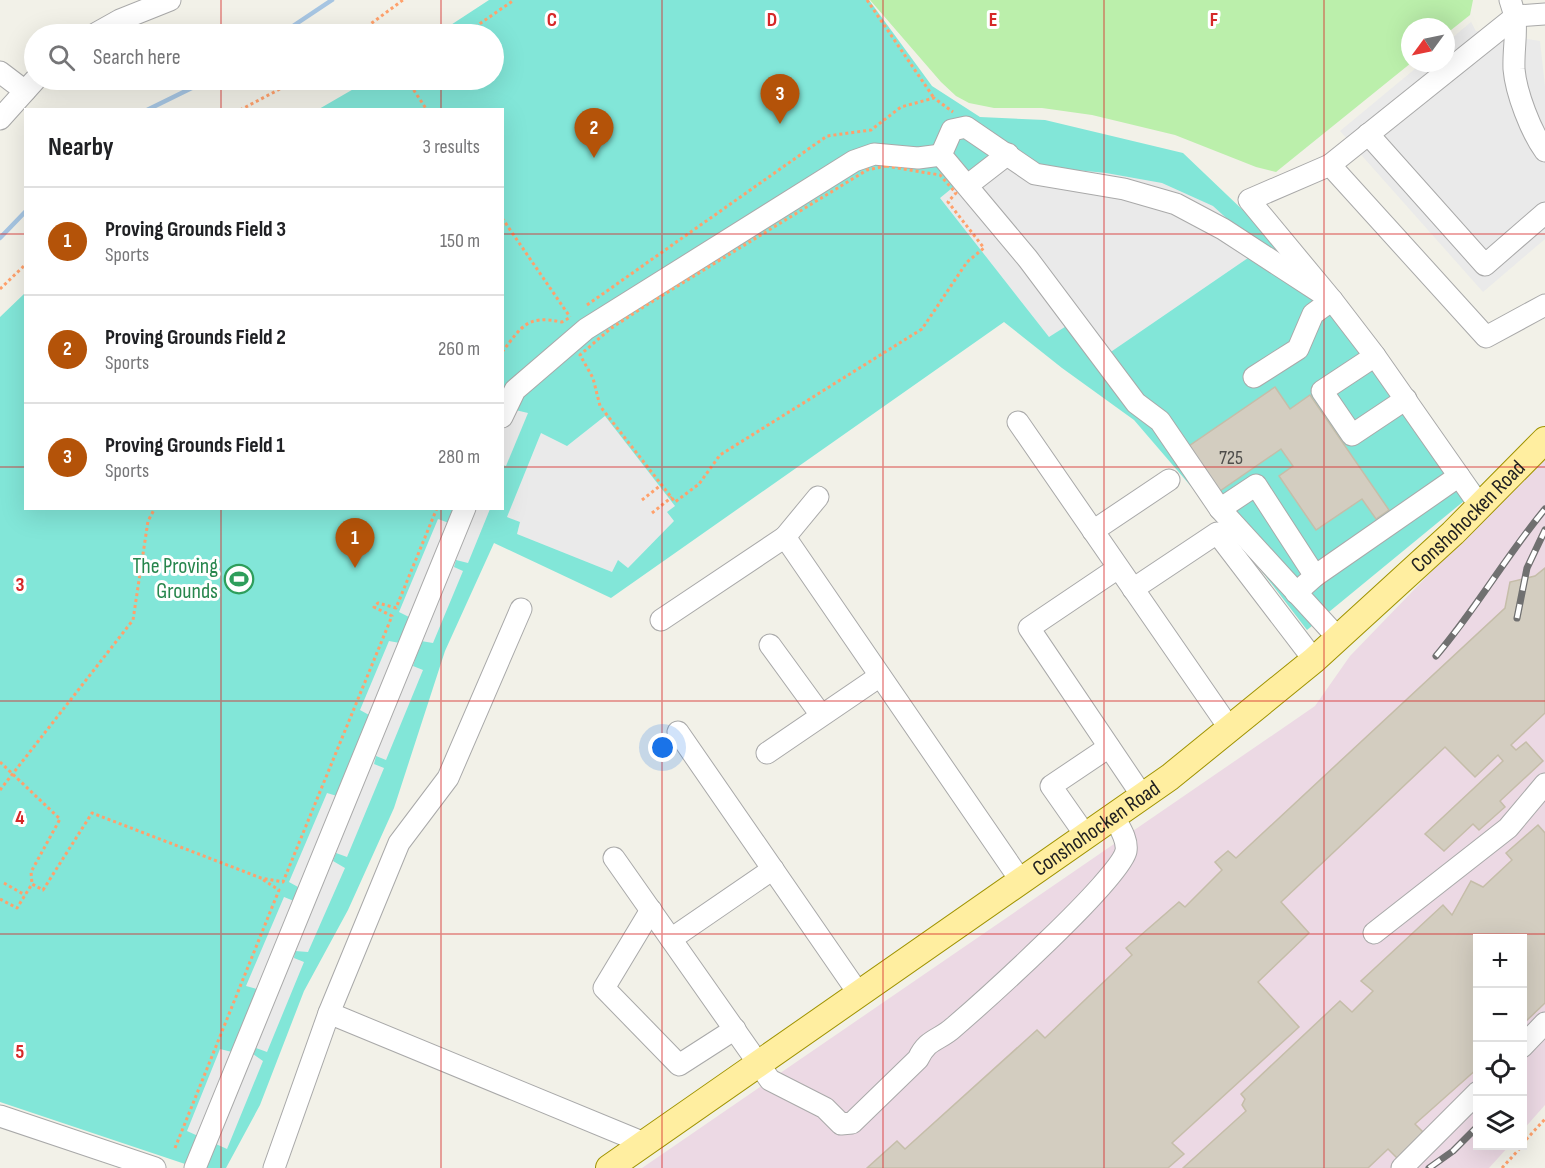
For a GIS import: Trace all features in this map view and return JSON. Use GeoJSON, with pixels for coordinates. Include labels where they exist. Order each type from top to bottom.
{"type":"FeatureCollection","features":[{"type":"Feature","properties":{"kind":"main road","name":"Conshohocken Road"},"geometry":{"type":"LineString","coordinates":[[609,1168],[1114,817],[1230,729],[1338,638],[1480,506],[1545,440]]}},
{"type":"Feature","properties":{"kind":"street"},"geometry":{"type":"LineString","coordinates":[[113,24],[170,0]]}},
{"type":"Feature","properties":{"kind":"street"},"geometry":{"type":"LineString","coordinates":[[1513,8],[1545,14]]}},
{"type":"Feature","properties":{"kind":"street"},"geometry":{"type":"LineString","coordinates":[[1480,506],[1375,356],[1249,200],[1330,165],[1513,8]]}},
{"type":"Feature","properties":{"kind":"street"},"geometry":{"type":"LineString","coordinates":[[1513,8],[1514,70],[1536,139],[1545,151]]}},
{"type":"Feature","properties":{"kind":"street"},"geometry":{"type":"LineString","coordinates":[[0,72],[24,82]]}},
{"type":"Feature","properties":{"kind":"street"},"geometry":{"type":"LineString","coordinates":[[0,119],[26,90]]}},
{"type":"Feature","properties":{"kind":"street"},"geometry":{"type":"LineString","coordinates":[[941,155],[952,130],[966,127],[1035,174],[1124,189],[1176,204],[1223,229],[1332,300]]}},
{"type":"Feature","properties":{"kind":"street"},"geometry":{"type":"LineString","coordinates":[[1368,134],[1485,265],[1545,213]]}},
{"type":"Feature","properties":{"kind":"street"},"geometry":{"type":"LineString","coordinates":[[504,413],[515,390],[586,329],[854,161],[874,154],[918,158],[941,155]]}},
{"type":"Feature","properties":{"kind":"street"},"geometry":{"type":"LineString","coordinates":[[968,185],[1008,154]]}},
{"type":"Feature","properties":{"kind":"street"},"geometry":{"type":"LineString","coordinates":[[941,155],[1028,259],[1136,403],[1160,422],[1220,509],[1338,638]]}},
{"type":"Feature","properties":{"kind":"street"},"geometry":{"type":"LineString","coordinates":[[1330,165],[1486,337],[1545,305]]}},
{"type":"Feature","properties":{"kind":"street"},"geometry":{"type":"LineString","coordinates":[[1254,377],[1298,349],[1313,314],[1332,300]]}},
{"type":"Feature","properties":{"kind":"street"},"geometry":{"type":"LineString","coordinates":[[1375,356],[1322,391],[1352,435],[1406,399]]}},
{"type":"Feature","properties":{"kind":"street"},"geometry":{"type":"LineString","coordinates":[[1018,422],[1230,729]]}},
{"type":"Feature","properties":{"kind":"street"},"geometry":{"type":"LineString","coordinates":[[1296,593],[1315,576],[1459,476]]}},
{"type":"Feature","properties":{"kind":"street"},"geometry":{"type":"LineString","coordinates":[[1093,531],[1169,480]]}},
{"type":"Feature","properties":{"kind":"street"},"geometry":{"type":"LineString","coordinates":[[1220,509],[1256,485],[1315,576]]}},
{"type":"Feature","properties":{"kind":"street"},"geometry":{"type":"LineString","coordinates":[[661,620],[785,537],[818,497]]}},
{"type":"Feature","properties":{"kind":"street"},"geometry":{"type":"LineString","coordinates":[[195,1168],[464,510]]}},
{"type":"Feature","properties":{"kind":"street"},"geometry":{"type":"LineString","coordinates":[[1133,589],[1217,533],[1314,660]]}},
{"type":"Feature","properties":{"kind":"street"},"geometry":{"type":"LineString","coordinates":[[785,537],[1021,881]]}},
{"type":"Feature","properties":{"kind":"street"},"geometry":{"type":"LineString","coordinates":[[1118,567],[1029,628],[1143,796]]}},
{"type":"Feature","properties":{"kind":"street"},"geometry":{"type":"LineString","coordinates":[[274,1168],[329,1013],[399,843],[448,778],[521,609]]}},
{"type":"Feature","properties":{"kind":"street"},"geometry":{"type":"LineString","coordinates":[[770,645],[821,716]]}},
{"type":"Feature","properties":{"kind":"street"},"geometry":{"type":"LineString","coordinates":[[767,753],[880,675]]}},
{"type":"Feature","properties":{"kind":"street"},"geometry":{"type":"LineString","coordinates":[[678,732],[859,994]]}},
{"type":"Feature","properties":{"kind":"street"},"geometry":{"type":"LineString","coordinates":[[1086,836],[1051,786],[1109,747]]}},
{"type":"Feature","properties":{"kind":"street"},"geometry":{"type":"LineString","coordinates":[[1374,933],[1508,828],[1545,784]]}},
{"type":"Feature","properties":{"kind":"street"},"geometry":{"type":"LineString","coordinates":[[614,858],[770,1080],[825,1108],[841,1124],[852,1124],[918,1059],[924,1045],[952,1030],[1016,971],[1117,868],[1126,852],[1126,845],[1114,817]]}},
{"type":"Feature","properties":{"kind":"street"},"geometry":{"type":"LineString","coordinates":[[671,939],[773,870]]}},
{"type":"Feature","properties":{"kind":"street"},"geometry":{"type":"LineString","coordinates":[[651,910],[604,988],[679,1065],[735,1029]]}},
{"type":"Feature","properties":{"kind":"street"},"geometry":{"type":"LineString","coordinates":[[329,1013],[644,1143]]}},
{"type":"Feature","properties":{"kind":"street"},"geometry":{"type":"LineString","coordinates":[[1527,1042],[1545,1023]]}},
{"type":"Feature","properties":{"kind":"street"},"geometry":{"type":"LineString","coordinates":[[1402,1168],[1474,1096]]}},
{"type":"Feature","properties":{"kind":"street"},"geometry":{"type":"LineString","coordinates":[[0,1116],[155,1168]]}},
{"type":"Feature","properties":{"kind":"path"},"geometry":{"type":"LineString","coordinates":[[371,24],[403,0]]}},
{"type":"Feature","properties":{"kind":"path"},"geometry":{"type":"LineString","coordinates":[[479,24],[514,0]]}},
{"type":"Feature","properties":{"kind":"path"},"geometry":{"type":"LineString","coordinates":[[867,0],[934,98],[946,104],[966,127]]}},
{"type":"Feature","properties":{"kind":"path"},"geometry":{"type":"LineString","coordinates":[[244,108],[278,90]]}},
{"type":"Feature","properties":{"kind":"path"},"geometry":{"type":"LineString","coordinates":[[414,90],[426,108]]}},
{"type":"Feature","properties":{"kind":"path"},"geometry":{"type":"LineString","coordinates":[[580,310],[827,136],[871,130],[901,107],[934,98]]}},
{"type":"Feature","properties":{"kind":"path"},"geometry":{"type":"LineString","coordinates":[[886,166],[940,175],[956,193],[948,202],[984,248],[967,262],[922,329],[720,454],[699,484],[675,502],[661,485],[600,406],[593,378],[581,360],[580,355],[584,349],[645,306],[867,170],[886,166]]}},
{"type":"Feature","properties":{"kind":"path"},"geometry":{"type":"LineString","coordinates":[[716,214],[720,219]]}},
{"type":"Feature","properties":{"kind":"path"},"geometry":{"type":"LineString","coordinates":[[504,221],[570,317],[562,322],[541,318],[520,327],[504,349]]}},
{"type":"Feature","properties":{"kind":"path"},"geometry":{"type":"LineString","coordinates":[[0,288],[24,266]]}},
{"type":"Feature","properties":{"kind":"path"},"geometry":{"type":"LineString","coordinates":[[642,500],[661,485]]}},
{"type":"Feature","properties":{"kind":"path"},"geometry":{"type":"LineString","coordinates":[[652,513],[672,497]]}},
{"type":"Feature","properties":{"kind":"path"},"geometry":{"type":"LineString","coordinates":[[0,790],[133,620],[148,520],[154,510]]}},
{"type":"Feature","properties":{"kind":"path"},"geometry":{"type":"LineString","coordinates":[[175,1148],[436,510]]}},
{"type":"Feature","properties":{"kind":"path"},"geometry":{"type":"LineString","coordinates":[[392,616],[374,607],[378,603],[396,608]]}},
{"type":"Feature","properties":{"kind":"path"},"geometry":{"type":"LineString","coordinates":[[0,762],[60,819],[30,872],[32,884],[17,908],[0,899]]}},
{"type":"Feature","properties":{"kind":"path"},"geometry":{"type":"LineString","coordinates":[[32,884],[43,890],[92,813],[261,878],[284,882]]}},
{"type":"Feature","properties":{"kind":"path"},"geometry":{"type":"LineString","coordinates":[[261,878],[279,890]]}},
{"type":"Feature","properties":{"kind":"path"},"geometry":{"type":"LineString","coordinates":[[4,883],[25,895]]}},
{"type":"Feature","properties":{"kind":"path"},"geometry":{"type":"LineString","coordinates":[[1527,1139],[1545,1119]]}},
{"type":"Feature","properties":{"kind":"path"},"geometry":{"type":"LineString","coordinates":[[1502,1168],[1518,1150]]}},
{"type":"Feature","properties":{"kind":"shaded area","name":"The Proving Grounds"},"geometry":{"type":"Polygon","coordinates":[[[489,0],[869,0],[932,86],[980,117],[1045,120],[1183,153],[1270,236],[1481,487],[1307,630],[1244,548],[1134,420],[1062,368],[1004,322],[611,598],[494,543],[445,651],[394,808],[348,910],[304,991],[260,1105],[226,1168],[197,1168],[0,1102],[0,317],[24,294],[24,510],[504,510],[504,108],[321,108],[352,90],[504,90],[504,24],[452,24],[489,0]]]}},
{"type":"Feature","properties":{"kind":"shaded area"},"geometry":{"type":"Polygon","coordinates":[[[1471,22],[1476,31],[1540,41],[1545,86],[1545,239],[1483,292],[1340,131],[1411,72],[1455,72],[1455,35],[1471,22]]]}},
{"type":"Feature","properties":{"kind":"shaded area"},"geometry":{"type":"Polygon","coordinates":[[[985,161],[1106,173],[1162,183],[1213,206],[1245,235],[1264,247],[1099,360],[1068,325],[1049,337],[940,198],[985,161]]]}},
{"type":"Feature","properties":{"kind":"shaded area"},"geometry":{"type":"Polygon","coordinates":[[[504,407],[528,413],[506,466],[504,465],[504,407]]]}},
{"type":"Feature","properties":{"kind":"shaded area"},"geometry":{"type":"Polygon","coordinates":[[[605,416],[675,506],[667,512],[674,521],[628,568],[618,560],[612,572],[517,534],[520,522],[507,517],[541,433],[567,446],[605,416]]]}},
{"type":"Feature","properties":{"kind":"shaded area"},"geometry":{"type":"Polygon","coordinates":[[[1545,454],[1545,1105],[1527,1125],[1527,934],[1473,934],[1473,1150],[1505,1150],[1489,1168],[642,1168],[1315,706],[1350,656],[1545,454]]]}},
{"type":"Feature","properties":{"kind":"shaded area"},"geometry":{"type":"Polygon","coordinates":[[[455,510],[490,510],[468,563],[456,560],[454,567],[463,571],[433,643],[421,641],[413,666],[423,670],[386,760],[376,756],[374,764],[384,768],[347,857],[336,853],[333,861],[345,868],[308,952],[295,951],[294,958],[304,962],[267,1052],[256,1048],[253,1054],[263,1061],[227,1149],[187,1131],[220,1049],[232,1052],[257,989],[246,986],[284,897],[294,901],[298,887],[289,882],[327,793],[337,796],[369,715],[360,710],[389,641],[400,643],[409,617],[399,612],[438,519],[449,523],[455,510]]]}},
{"type":"Feature","properties":{"kind":"green space"},"geometry":{"type":"Polygon","coordinates":[[[870,0],[1473,0],[1470,15],[1455,27],[1455,18],[1401,18],[1401,71],[1276,172],[1256,167],[1175,135],[1092,115],[1042,108],[994,108],[969,103],[956,96],[941,82],[870,0]]]}},
{"type":"Feature","properties":{"kind":"building"},"geometry":{"type":"Polygon","coordinates":[[[1275,387],[1290,409],[1310,395],[1389,510],[1376,519],[1362,499],[1316,530],[1279,476],[1293,466],[1281,449],[1217,493],[1186,448],[1275,387]]]}},
{"type":"Feature","properties":{"kind":"building"},"geometry":{"type":"Polygon","coordinates":[[[1545,568],[1545,713],[1511,745],[1516,750],[1526,742],[1543,761],[1500,801],[1505,807],[1479,830],[1473,824],[1444,851],[1425,834],[1503,761],[1498,755],[1475,777],[1445,747],[1281,902],[1309,933],[1258,982],[1299,1027],[1172,1143],[1184,1154],[1168,1168],[867,1168],[897,1141],[905,1149],[1037,1030],[1045,1038],[1132,955],[1126,948],[1179,902],[1185,907],[1222,870],[1215,862],[1228,851],[1236,858],[1505,608],[1510,582],[1535,576],[1545,568]]]}},
{"type":"Feature","properties":{"kind":"building"},"geometry":{"type":"Polygon","coordinates":[[[1538,825],[1545,833],[1545,1003],[1527,1020],[1527,934],[1473,934],[1473,1072],[1415,1124],[1425,1134],[1399,1160],[1388,1149],[1368,1168],[1183,1168],[1246,1111],[1242,1105],[1245,1099],[1241,1094],[1340,1001],[1352,1012],[1373,991],[1361,981],[1443,905],[1452,915],[1471,881],[1483,887],[1512,860],[1506,853],[1538,825]]]}},
{"type":"Feature","properties":{"kind":"waterway"},"geometry":{"type":"LineString","coordinates":[[296,24],[332,0]]}},
{"type":"Feature","properties":{"kind":"waterway"},"geometry":{"type":"LineString","coordinates":[[151,108],[188,90]]}},
{"type":"Feature","properties":{"kind":"waterway"},"geometry":{"type":"LineString","coordinates":[[0,238],[24,213]]}},
{"type":"Feature","properties":{"kind":"railway"},"geometry":{"type":"LineString","coordinates":[[1436,656],[1545,509]]}},
{"type":"Feature","properties":{"kind":"railway"},"geometry":{"type":"LineString","coordinates":[[1517,618],[1527,568],[1545,530]]}},
{"type":"Feature","properties":{"kind":"railway"},"geometry":{"type":"LineString","coordinates":[[1429,1168],[1453,1151],[1473,1131]]}},
{"type":"Feature","properties":{"kind":"place","name":"Proving Grounds Field 1"},"geometry":{"type":"Point","coordinates":[780,124]}},
{"type":"Feature","properties":{"kind":"place","name":"Proving Grounds Field 2"},"geometry":{"type":"Point","coordinates":[594,158]}},
{"type":"Feature","properties":{"kind":"place","name":"Proving Grounds Field 3"},"geometry":{"type":"Point","coordinates":[355,568]}},
{"type":"Feature","properties":{"kind":"place","name":"The Proving Grounds"},"geometry":{"type":"Point","coordinates":[239,579]}}]}
